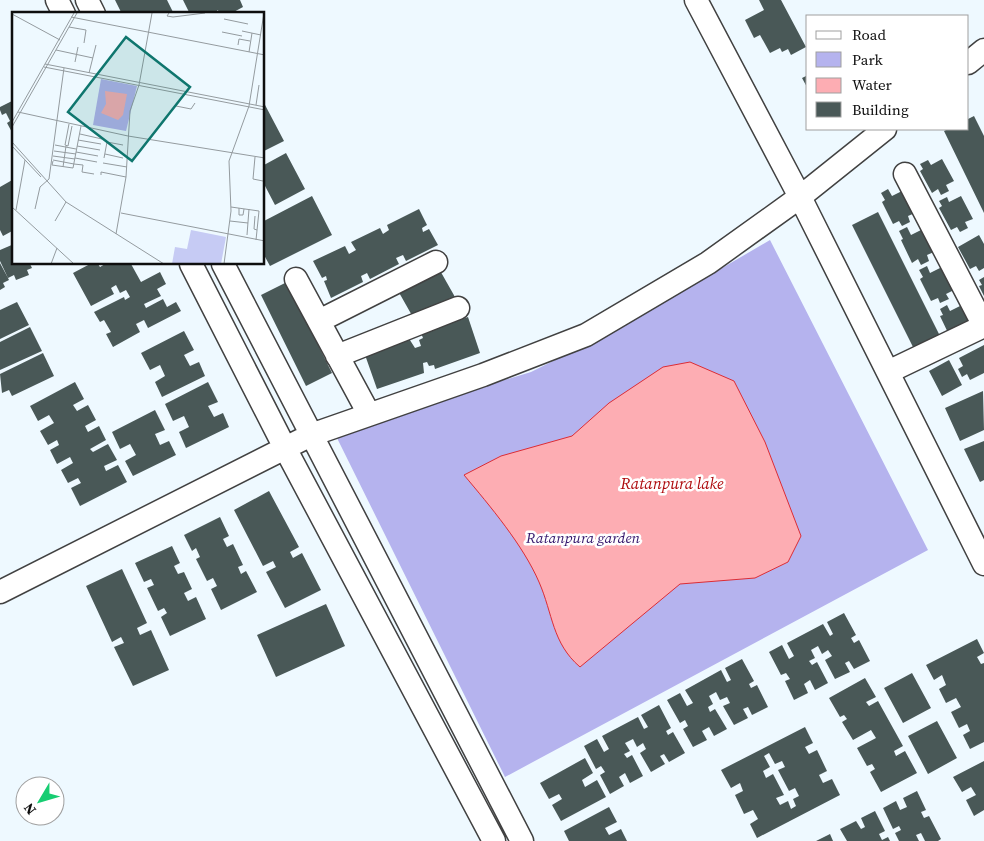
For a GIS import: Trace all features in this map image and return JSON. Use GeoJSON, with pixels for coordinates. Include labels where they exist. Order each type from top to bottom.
{"type":"FeatureCollection","features":[{"type":"Feature","properties":{"kind":"street"},"geometry":{"type":"LineString","coordinates":[[57,0],[63,12]]}},
{"type":"Feature","properties":{"kind":"street"},"geometry":{"type":"LineString","coordinates":[[87,0],[93,12]]}},
{"type":"Feature","properties":{"kind":"street"},"geometry":{"type":"LineString","coordinates":[[696,0],[800,197],[984,564]]}},
{"type":"Feature","properties":{"kind":"street"},"geometry":{"type":"LineString","coordinates":[[969,62],[984,50]]}},
{"type":"Feature","properties":{"kind":"street"},"geometry":{"type":"LineString","coordinates":[[0,592],[311,435],[483,375],[586,335],[708,263],[800,197],[885,130]]}},
{"type":"Feature","properties":{"kind":"street"},"geometry":{"type":"LineString","coordinates":[[888,372],[984,326],[905,174]]}},
{"type":"Feature","properties":{"kind":"street"},"geometry":{"type":"LineString","coordinates":[[318,321],[436,262]]}},
{"type":"Feature","properties":{"kind":"street"},"geometry":{"type":"LineString","coordinates":[[192,265],[285,448],[494,841]]}},
{"type":"Feature","properties":{"kind":"street"},"geometry":{"type":"LineString","coordinates":[[224,265],[522,841]]}},
{"type":"Feature","properties":{"kind":"street"},"geometry":{"type":"LineString","coordinates":[[296,279],[369,414]]}},
{"type":"Feature","properties":{"kind":"street"},"geometry":{"type":"LineString","coordinates":[[337,356],[458,308]]}},
{"type":"Feature","properties":{"kind":"green space","name":"Ratanpura garden"},"geometry":{"type":"Polygon","coordinates":[[[770,240],[928,550],[505,777],[337,438],[408,409],[531,372],[623,326],[770,240]]]}},
{"type":"Feature","properties":{"kind":"water","name":"Ratanpura lake"},"geometry":{"type":"Polygon","coordinates":[[[690,362],[734,381],[765,442],[801,536],[788,562],[755,578],[680,584],[580,667],[571,658],[558,638],[544,594],[524,554],[505,526],[464,475],[501,456],[572,436],[609,403],[663,367],[690,362]]]}},
{"type":"Feature","properties":{"kind":"building"},"geometry":{"type":"Polygon","coordinates":[[[115,0],[167,0],[173,12],[121,12],[115,0]]]}},
{"type":"Feature","properties":{"kind":"building"},"geometry":{"type":"Polygon","coordinates":[[[183,0],[240,0],[243,7],[234,12],[218,12],[218,10],[216,12],[189,12],[183,0]]]}},
{"type":"Feature","properties":{"kind":"building"},"geometry":{"type":"Polygon","coordinates":[[[759,0],[781,0],[806,47],[791,55],[788,49],[782,52],[780,48],[770,53],[760,35],[754,38],[745,20],[764,10],[759,0]]]}},
{"type":"Feature","properties":{"kind":"building"},"geometry":{"type":"Polygon","coordinates":[[[806,76],[806,85],[802,78],[806,76]]]}},
{"type":"Feature","properties":{"kind":"building"},"geometry":{"type":"Polygon","coordinates":[[[12,101],[12,132],[7,123],[10,121],[6,113],[2,115],[0,107],[12,101]]]}},
{"type":"Feature","properties":{"kind":"building"},"geometry":{"type":"Polygon","coordinates":[[[265,105],[284,141],[265,150],[265,105]]]}},
{"type":"Feature","properties":{"kind":"building"},"geometry":{"type":"Polygon","coordinates":[[[974,116],[984,136],[984,213],[944,131],[969,130],[969,118],[974,116]]]}},
{"type":"Feature","properties":{"kind":"building"},"geometry":{"type":"Polygon","coordinates":[[[286,153],[305,189],[275,205],[265,186],[265,164],[286,153]]]}},
{"type":"Feature","properties":{"kind":"building"},"geometry":{"type":"Polygon","coordinates":[[[942,159],[954,181],[946,185],[949,191],[941,195],[938,189],[932,193],[920,171],[923,169],[920,164],[928,160],[931,165],[942,159]]]}},
{"type":"Feature","properties":{"kind":"building"},"geometry":{"type":"Polygon","coordinates":[[[12,180],[12,231],[3,236],[0,230],[0,187],[12,180]]]}},
{"type":"Feature","properties":{"kind":"building"},"geometry":{"type":"Polygon","coordinates":[[[888,189],[892,196],[904,190],[915,213],[908,216],[910,222],[902,226],[899,221],[893,224],[882,202],[885,200],[881,193],[888,189]]]}},
{"type":"Feature","properties":{"kind":"building"},"geometry":{"type":"Polygon","coordinates":[[[312,196],[332,235],[270,266],[265,257],[265,220],[312,196]]]}},
{"type":"Feature","properties":{"kind":"building"},"geometry":{"type":"Polygon","coordinates":[[[961,196],[973,219],[965,222],[968,228],[960,232],[957,227],[951,230],[939,208],[942,206],[939,201],[947,197],[949,202],[961,196]]]}},
{"type":"Feature","properties":{"kind":"building"},"geometry":{"type":"Polygon","coordinates":[[[419,209],[427,225],[422,228],[423,232],[429,229],[438,245],[406,261],[403,255],[396,258],[399,264],[370,279],[367,273],[361,276],[363,282],[331,298],[324,281],[327,280],[326,276],[322,278],[313,261],[345,246],[349,254],[356,250],[351,242],[380,228],[383,234],[389,230],[387,225],[419,209]]]}},
{"type":"Feature","properties":{"kind":"building"},"geometry":{"type":"Polygon","coordinates":[[[878,212],[943,342],[917,355],[852,225],[878,212]]]}},
{"type":"Feature","properties":{"kind":"building"},"geometry":{"type":"Polygon","coordinates":[[[907,227],[911,235],[923,229],[934,252],[927,255],[929,261],[921,265],[918,259],[912,263],[901,240],[903,239],[899,231],[907,227]]]}},
{"type":"Feature","properties":{"kind":"building"},"geometry":{"type":"Polygon","coordinates":[[[979,235],[984,244],[984,268],[979,271],[976,266],[970,269],[958,247],[979,235]]]}},
{"type":"Feature","properties":{"kind":"building"},"geometry":{"type":"Polygon","coordinates":[[[12,245],[12,265],[30,265],[32,268],[27,270],[29,275],[16,280],[14,275],[8,278],[0,261],[0,250],[12,245]]]}},
{"type":"Feature","properties":{"kind":"building"},"geometry":{"type":"Polygon","coordinates":[[[0,263],[9,280],[3,283],[5,287],[0,290],[0,263]]]}},
{"type":"Feature","properties":{"kind":"building"},"geometry":{"type":"Polygon","coordinates":[[[88,265],[99,265],[100,267],[103,265],[132,265],[141,282],[160,272],[166,284],[157,289],[161,296],[144,304],[146,308],[163,299],[167,307],[176,302],[181,311],[148,328],[144,320],[136,324],[140,332],[113,347],[106,334],[111,332],[104,320],[100,322],[94,312],[124,297],[125,300],[130,297],[126,290],[120,293],[116,285],[111,288],[114,294],[91,306],[73,273],[88,265]]]}},
{"type":"Feature","properties":{"kind":"building"},"geometry":{"type":"Polygon","coordinates":[[[927,266],[930,273],[942,267],[954,290],[946,294],[949,299],[940,303],[938,298],[931,301],[920,279],[923,277],[919,270],[927,266]]]}},
{"type":"Feature","properties":{"kind":"building"},"geometry":{"type":"Polygon","coordinates":[[[438,267],[455,297],[414,319],[397,289],[438,267]]]}},
{"type":"Feature","properties":{"kind":"building"},"geometry":{"type":"Polygon","coordinates":[[[984,277],[984,296],[979,286],[982,285],[979,280],[984,277]]]}},
{"type":"Feature","properties":{"kind":"building"},"geometry":{"type":"Polygon","coordinates":[[[287,282],[332,373],[306,386],[261,295],[287,282]]]}},
{"type":"Feature","properties":{"kind":"building"},"geometry":{"type":"Polygon","coordinates":[[[17,302],[29,325],[0,339],[0,310],[17,302]]]}},
{"type":"Feature","properties":{"kind":"building"},"geometry":{"type":"Polygon","coordinates":[[[947,305],[950,311],[962,305],[974,328],[951,339],[940,316],[943,315],[940,309],[947,305]]]}},
{"type":"Feature","properties":{"kind":"building"},"geometry":{"type":"Polygon","coordinates":[[[468,317],[480,353],[435,369],[434,365],[429,366],[427,362],[423,363],[424,373],[377,389],[364,352],[408,337],[415,348],[421,346],[419,340],[423,338],[421,333],[468,317]]]}},
{"type":"Feature","properties":{"kind":"building"},"geometry":{"type":"Polygon","coordinates":[[[30,327],[42,351],[0,370],[0,342],[30,327]]]}},
{"type":"Feature","properties":{"kind":"building"},"geometry":{"type":"Polygon","coordinates":[[[184,331],[194,350],[184,355],[190,366],[199,362],[205,376],[162,397],[155,382],[165,376],[160,365],[150,370],[141,353],[184,331]]]}},
{"type":"Feature","properties":{"kind":"building"},"geometry":{"type":"Polygon","coordinates":[[[984,345],[984,373],[970,380],[967,374],[962,377],[958,369],[963,366],[959,358],[984,345]]]}},
{"type":"Feature","properties":{"kind":"building"},"geometry":{"type":"Polygon","coordinates":[[[43,353],[54,376],[12,396],[9,390],[2,393],[0,374],[43,353]]]}},
{"type":"Feature","properties":{"kind":"building"},"geometry":{"type":"Polygon","coordinates":[[[949,360],[962,385],[942,396],[929,371],[949,360]]]}},
{"type":"Feature","properties":{"kind":"building"},"geometry":{"type":"Polygon","coordinates":[[[75,382],[84,399],[73,405],[77,411],[88,405],[96,420],[85,426],[88,432],[99,426],[106,440],[90,449],[93,452],[108,444],[117,460],[104,466],[106,471],[118,465],[127,482],[80,506],[71,488],[81,483],[78,478],[68,483],[61,470],[73,463],[70,457],[57,464],[50,450],[59,445],[57,440],[48,445],[40,431],[54,423],[49,415],[38,421],[30,406],[75,382]]]}},
{"type":"Feature","properties":{"kind":"building"},"geometry":{"type":"Polygon","coordinates":[[[208,382],[218,402],[208,406],[214,417],[223,413],[229,427],[186,448],[179,432],[189,427],[184,416],[173,421],[165,404],[208,382]]]}},
{"type":"Feature","properties":{"kind":"building"},"geometry":{"type":"Polygon","coordinates":[[[983,391],[984,430],[960,441],[945,408],[983,391]]]}},
{"type":"Feature","properties":{"kind":"building"},"geometry":{"type":"Polygon","coordinates":[[[155,410],[165,430],[155,434],[160,445],[169,441],[176,455],[133,476],[125,461],[136,455],[130,444],[120,449],[112,432],[155,410]]]}},
{"type":"Feature","properties":{"kind":"building"},"geometry":{"type":"Polygon","coordinates":[[[984,441],[984,480],[980,482],[964,449],[984,441]]]}},
{"type":"Feature","properties":{"kind":"building"},"geometry":{"type":"Polygon","coordinates":[[[269,491],[299,547],[290,552],[293,558],[302,553],[321,590],[285,608],[266,572],[276,567],[273,561],[263,566],[234,510],[269,491]]]}},
{"type":"Feature","properties":{"kind":"building"},"geometry":{"type":"Polygon","coordinates":[[[220,517],[229,536],[223,539],[227,547],[233,544],[243,565],[238,567],[241,574],[246,571],[257,592],[221,610],[211,589],[217,586],[213,578],[207,581],[196,559],[200,557],[196,548],[192,551],[184,535],[220,517]]]}},
{"type":"Feature","properties":{"kind":"building"},"geometry":{"type":"Polygon","coordinates":[[[172,546],[180,563],[174,566],[178,574],[184,572],[192,589],[184,593],[188,601],[196,597],[206,619],[170,636],[161,617],[167,613],[164,608],[158,611],[147,588],[154,585],[151,579],[144,582],[135,563],[172,546]]]}},
{"type":"Feature","properties":{"kind":"building"},"geometry":{"type":"Polygon","coordinates":[[[122,569],[147,623],[137,628],[140,635],[151,630],[169,670],[133,686],[114,647],[124,643],[121,637],[112,642],[86,586],[122,569]]]}},
{"type":"Feature","properties":{"kind":"building"},"geometry":{"type":"Polygon","coordinates":[[[326,604],[345,646],[276,677],[257,635],[326,604]]]}},
{"type":"Feature","properties":{"kind":"building"},"geometry":{"type":"Polygon","coordinates":[[[844,613],[856,635],[851,638],[854,643],[859,640],[870,661],[854,669],[849,661],[845,663],[850,672],[835,679],[825,660],[832,656],[828,650],[822,654],[818,646],[811,650],[815,658],[809,661],[812,665],[817,662],[828,683],[815,690],[810,680],[804,684],[808,693],[794,700],[785,681],[790,679],[786,673],[781,675],[769,652],[782,645],[789,659],[794,656],[787,643],[823,624],[830,636],[833,634],[827,622],[844,613]]]}},
{"type":"Feature","properties":{"kind":"building"},"geometry":{"type":"Polygon","coordinates":[[[977,639],[984,653],[977,657],[981,664],[984,663],[984,742],[970,749],[963,735],[970,731],[967,724],[959,728],[951,712],[961,707],[956,698],[946,703],[939,689],[946,685],[942,675],[934,680],[926,665],[977,639]]]}},
{"type":"Feature","properties":{"kind":"building"},"geometry":{"type":"Polygon","coordinates":[[[742,659],[754,681],[749,684],[751,688],[757,685],[768,707],[752,715],[748,707],[743,709],[748,718],[734,725],[723,706],[730,703],[727,697],[720,700],[716,692],[709,696],[713,704],[708,707],[710,712],[715,709],[727,729],[714,736],[709,727],[702,731],[707,740],[693,747],[683,729],[688,726],[685,720],[680,723],[667,700],[680,693],[687,706],[693,703],[685,690],[721,670],[727,682],[731,680],[725,668],[742,659]]]}},
{"type":"Feature","properties":{"kind":"building"},"geometry":{"type":"Polygon","coordinates":[[[912,673],[931,708],[903,723],[884,688],[912,673]]]}},
{"type":"Feature","properties":{"kind":"building"},"geometry":{"type":"Polygon","coordinates":[[[865,678],[876,697],[866,702],[869,706],[878,701],[903,746],[894,751],[896,756],[905,751],[917,773],[881,792],[870,772],[875,769],[872,764],[867,766],[857,748],[876,738],[871,730],[853,740],[842,722],[847,719],[844,715],[840,717],[829,698],[865,678]]]}},
{"type":"Feature","properties":{"kind":"building"},"geometry":{"type":"Polygon","coordinates":[[[659,705],[671,728],[666,731],[668,735],[673,732],[685,753],[669,762],[664,754],[660,756],[665,764],[651,772],[640,753],[646,749],[643,743],[637,747],[633,739],[625,743],[630,751],[624,754],[627,758],[632,755],[643,776],[630,783],[625,773],[619,777],[624,786],[610,794],[600,775],[605,772],[601,766],[596,769],[584,746],[597,739],[604,752],[609,749],[602,736],[638,717],[644,729],[648,727],[641,715],[659,705]]]}},
{"type":"Feature","properties":{"kind":"building"},"geometry":{"type":"Polygon","coordinates":[[[937,721],[957,758],[928,774],[908,736],[937,721]]]}},
{"type":"Feature","properties":{"kind":"building"},"geometry":{"type":"Polygon","coordinates":[[[805,727],[813,743],[805,747],[809,754],[817,750],[827,771],[819,775],[823,783],[832,779],[840,795],[757,838],[750,824],[758,819],[753,810],[744,814],[735,795],[743,791],[740,783],[731,788],[721,770],[805,727]],[[769,753],[764,756],[770,767],[763,771],[766,778],[773,774],[784,795],[776,798],[780,805],[788,801],[791,809],[796,806],[793,799],[799,796],[795,788],[789,791],[778,770],[785,767],[782,761],[775,764],[769,753]]]}},
{"type":"Feature","properties":{"kind":"building"},"geometry":{"type":"Polygon","coordinates":[[[585,758],[593,773],[582,780],[585,787],[597,780],[606,797],[561,821],[552,805],[562,799],[559,794],[549,799],[540,783],[585,758]]]}},
{"type":"Feature","properties":{"kind":"building"},"geometry":{"type":"Polygon","coordinates":[[[984,761],[984,810],[974,816],[966,800],[976,795],[971,787],[962,792],[953,777],[984,761]]]}},
{"type":"Feature","properties":{"kind":"building"},"geometry":{"type":"Polygon","coordinates":[[[917,791],[926,810],[921,812],[924,818],[929,816],[941,839],[938,841],[925,841],[921,833],[916,835],[919,841],[899,841],[895,833],[901,830],[899,826],[893,829],[883,808],[896,801],[900,810],[907,807],[903,798],[917,791]]]}},
{"type":"Feature","properties":{"kind":"building"},"geometry":{"type":"Polygon","coordinates":[[[609,807],[617,822],[605,828],[609,835],[621,829],[627,841],[569,841],[564,831],[609,807]]]}},
{"type":"Feature","properties":{"kind":"building"},"geometry":{"type":"Polygon","coordinates":[[[875,811],[885,831],[879,834],[882,840],[888,837],[890,841],[847,841],[840,829],[856,821],[861,829],[865,827],[861,818],[875,811]]]}},
{"type":"Feature","properties":{"kind":"building"},"geometry":{"type":"Polygon","coordinates":[[[830,834],[833,841],[816,841],[830,834]]]}}]}
